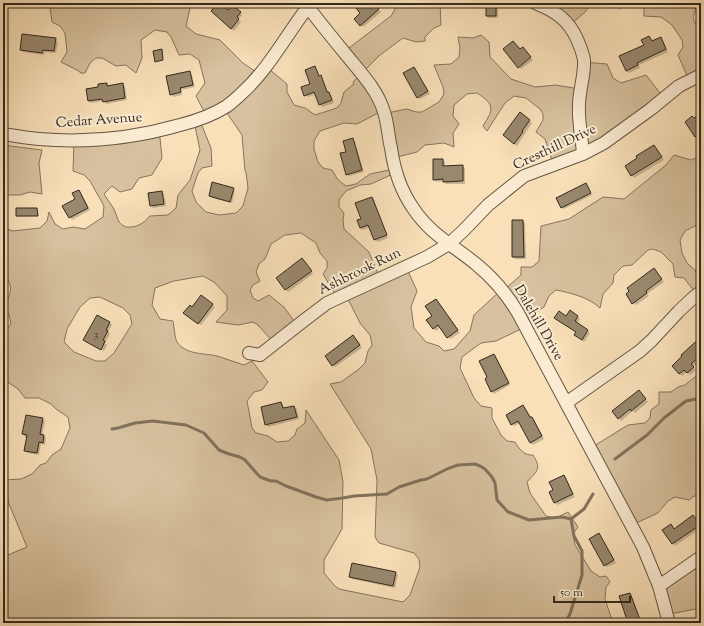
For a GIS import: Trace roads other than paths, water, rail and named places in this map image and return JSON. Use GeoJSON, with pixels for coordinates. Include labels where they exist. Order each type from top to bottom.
{"type":"FeatureCollection","features":[{"type":"Feature","properties":{"kind":"street"},"geometry":{"type":"LineString","coordinates":[[535,3],[552,11],[565,20],[570,26],[581,48],[584,66],[579,104],[579,121],[583,154]]}},
{"type":"Feature","properties":{"kind":"street","name":"Cedar Avenue"},"geometry":{"type":"LineString","coordinates":[[3,134],[39,139],[65,140],[125,137],[159,131],[208,116],[226,106],[242,94],[257,78],[309,5]]}},
{"type":"Feature","properties":{"kind":"street","name":"Dalehill Drive"},"geometry":{"type":"LineString","coordinates":[[309,5],[367,80],[376,94],[384,112],[390,148],[396,171],[412,207],[430,228],[476,264],[500,287],[518,312],[643,548],[659,586],[669,623]]}},
{"type":"Feature","properties":{"kind":"street","name":"Cresthill Drive"},"geometry":{"type":"LineString","coordinates":[[449,244],[488,205],[524,176],[583,154],[613,137],[679,86],[701,75]]}},
{"type":"Feature","properties":{"kind":"street","name":"Ashbrook Run"},"geometry":{"type":"LineString","coordinates":[[249,353],[260,355],[327,303],[427,257],[449,244]]}},
{"type":"Feature","properties":{"kind":"street"},"geometry":{"type":"LineString","coordinates":[[566,403],[640,351],[679,311],[701,292]]}},
{"type":"Feature","properties":{"kind":"street"},"geometry":{"type":"LineString","coordinates":[[659,586],[701,557]]}},
{"type":"Feature","properties":{"kind":"waterway"},"geometry":{"type":"LineString","coordinates":[[615,459],[647,435],[664,418],[686,401],[701,398]]}},
{"type":"Feature","properties":{"kind":"waterway"},"geometry":{"type":"LineString","coordinates":[[112,429],[135,423],[153,421],[186,425],[204,433],[219,450],[245,460],[260,477],[271,481],[276,481],[327,500],[354,496],[387,494],[399,487],[427,479],[458,465],[475,464],[485,469],[492,477],[495,483],[497,500],[508,512],[529,520],[562,517],[571,519]]}},
{"type":"Feature","properties":{"kind":"waterway"},"geometry":{"type":"LineString","coordinates":[[565,623],[570,614],[582,575],[582,551],[574,536],[571,519],[584,509],[593,494]]}},
{"type":"Feature","properties":{"kind":"waterway"},"geometry":{"type":"LineString","coordinates":[[319,623],[337,623]]}},
{"type":"Feature","properties":{"kind":"waterway"},"geometry":{"type":"LineString","coordinates":[[377,623],[386,623]]}}]}
